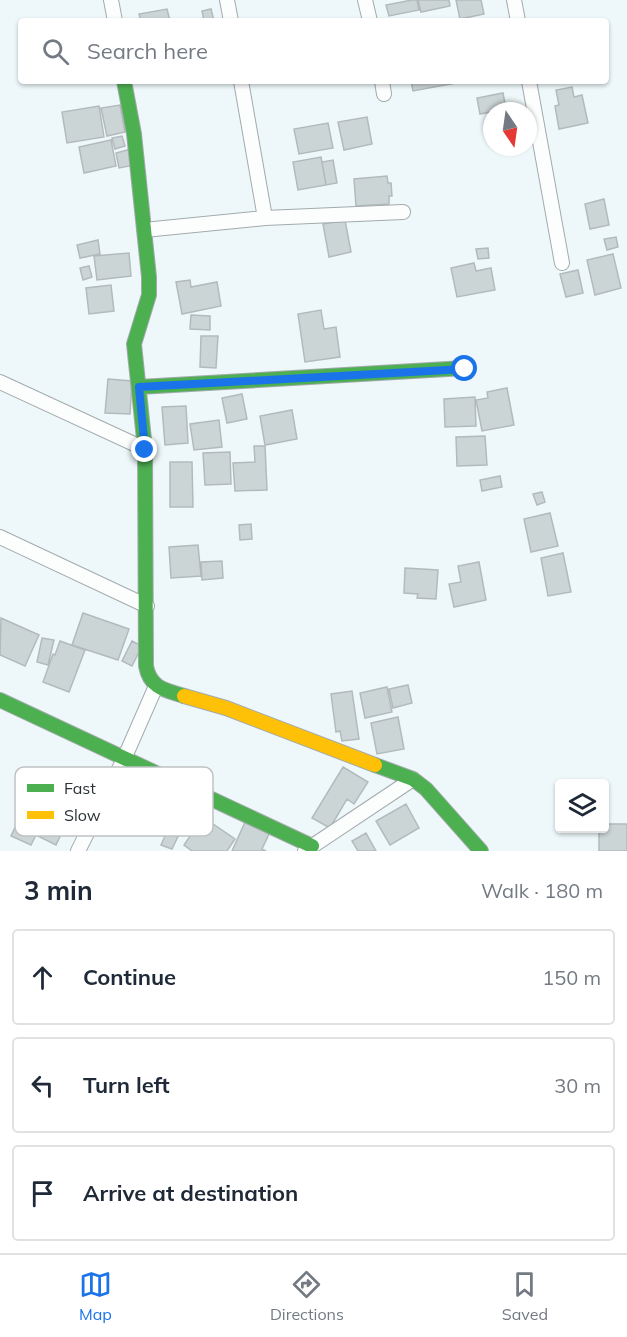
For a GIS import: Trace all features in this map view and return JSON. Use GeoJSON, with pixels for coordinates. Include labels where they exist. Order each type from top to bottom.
{"type":"FeatureCollection","features":[{"type":"Feature","properties":{"kind":"street"},"geometry":{"type":"LineString","coordinates":[[111,0],[114,18]]}},
{"type":"Feature","properties":{"kind":"street"},"geometry":{"type":"LineString","coordinates":[[227,0],[230,18]]}},
{"type":"Feature","properties":{"kind":"street"},"geometry":{"type":"LineString","coordinates":[[365,0],[369,18]]}},
{"type":"Feature","properties":{"kind":"street"},"geometry":{"type":"LineString","coordinates":[[514,0],[517,18]]}},
{"type":"Feature","properties":{"kind":"street"},"geometry":{"type":"LineString","coordinates":[[125,84],[134,134],[149,277],[149,295],[134,341],[145,450],[146,669],[149,679],[156,686],[226,708],[413,779],[426,789],[481,851]]}},
{"type":"Feature","properties":{"kind":"street"},"geometry":{"type":"LineString","coordinates":[[242,84],[265,218]]}},
{"type":"Feature","properties":{"kind":"street"},"geometry":{"type":"LineString","coordinates":[[530,84],[562,263]]}},
{"type":"Feature","properties":{"kind":"street"},"geometry":{"type":"LineString","coordinates":[[144,230],[265,218],[403,212]]}},
{"type":"Feature","properties":{"kind":"street"},"geometry":{"type":"LineString","coordinates":[[139,387],[465,369]]}},
{"type":"Feature","properties":{"kind":"street"},"geometry":{"type":"LineString","coordinates":[[0,382],[145,450]]}},
{"type":"Feature","properties":{"kind":"street"},"geometry":{"type":"LineString","coordinates":[[0,537],[147,606]]}},
{"type":"Feature","properties":{"kind":"street"},"geometry":{"type":"LineString","coordinates":[[120,767],[156,686]]}},
{"type":"Feature","properties":{"kind":"street"},"geometry":{"type":"LineString","coordinates":[[0,700],[140,767]]}},
{"type":"Feature","properties":{"kind":"street"},"geometry":{"type":"LineString","coordinates":[[213,802],[309,849],[413,779]]}},
{"type":"Feature","properties":{"kind":"street"},"geometry":{"type":"LineString","coordinates":[[78,851],[86,836]]}},
{"type":"Feature","properties":{"kind":"building"},"geometry":{"type":"Polygon","coordinates":[[[417,0],[419,10],[389,16],[386,5],[417,0]]]}},
{"type":"Feature","properties":{"kind":"building"},"geometry":{"type":"Polygon","coordinates":[[[418,0],[449,0],[450,6],[421,12],[418,0]]]}},
{"type":"Feature","properties":{"kind":"building"},"geometry":{"type":"Polygon","coordinates":[[[456,0],[481,0],[484,14],[460,18],[456,0]]]}},
{"type":"Feature","properties":{"kind":"building"},"geometry":{"type":"Polygon","coordinates":[[[167,9],[169,18],[140,18],[139,14],[167,9]]]}},
{"type":"Feature","properties":{"kind":"building"},"geometry":{"type":"Polygon","coordinates":[[[211,9],[213,18],[203,18],[202,11],[211,9]]]}},
{"type":"Feature","properties":{"kind":"building"},"geometry":{"type":"Polygon","coordinates":[[[412,84],[451,84],[413,91],[412,84]]]}},
{"type":"Feature","properties":{"kind":"building"},"geometry":{"type":"Polygon","coordinates":[[[572,87],[574,97],[582,95],[588,123],[559,129],[555,106],[559,105],[556,90],[572,87]]]}},
{"type":"Feature","properties":{"kind":"building"},"geometry":{"type":"Polygon","coordinates":[[[503,93],[505,102],[483,102],[483,113],[480,114],[477,98],[503,93]]]}},
{"type":"Feature","properties":{"kind":"building"},"geometry":{"type":"Polygon","coordinates":[[[120,105],[125,132],[107,136],[101,108],[120,105]]]}},
{"type":"Feature","properties":{"kind":"building"},"geometry":{"type":"Polygon","coordinates":[[[99,106],[104,137],[67,143],[62,112],[99,106]]]}},
{"type":"Feature","properties":{"kind":"building"},"geometry":{"type":"Polygon","coordinates":[[[367,117],[372,144],[344,150],[338,122],[367,117]]]}},
{"type":"Feature","properties":{"kind":"building"},"geometry":{"type":"Polygon","coordinates":[[[328,123],[333,148],[299,154],[294,129],[328,123]]]}},
{"type":"Feature","properties":{"kind":"building"},"geometry":{"type":"Polygon","coordinates":[[[122,136],[125,146],[115,149],[112,138],[122,136]]]}},
{"type":"Feature","properties":{"kind":"building"},"geometry":{"type":"Polygon","coordinates":[[[111,140],[116,166],[84,173],[79,147],[111,140]]]}},
{"type":"Feature","properties":{"kind":"building"},"geometry":{"type":"Polygon","coordinates":[[[131,149],[135,165],[119,168],[116,153],[131,149]]]}},
{"type":"Feature","properties":{"kind":"building"},"geometry":{"type":"Polygon","coordinates":[[[321,157],[326,185],[298,190],[293,162],[321,157]]]}},
{"type":"Feature","properties":{"kind":"building"},"geometry":{"type":"Polygon","coordinates":[[[333,160],[337,183],[326,185],[322,162],[333,160]]]}},
{"type":"Feature","properties":{"kind":"building"},"geometry":{"type":"Polygon","coordinates":[[[387,176],[388,183],[391,183],[392,196],[389,196],[389,204],[356,206],[354,179],[387,176]]]}},
{"type":"Feature","properties":{"kind":"building"},"geometry":{"type":"Polygon","coordinates":[[[604,199],[609,225],[590,229],[585,204],[604,199]]]}},
{"type":"Feature","properties":{"kind":"building"},"geometry":{"type":"Polygon","coordinates":[[[345,220],[351,252],[329,257],[323,224],[345,220]]]}},
{"type":"Feature","properties":{"kind":"building"},"geometry":{"type":"Polygon","coordinates":[[[616,237],[618,247],[607,250],[604,239],[616,237]]]}},
{"type":"Feature","properties":{"kind":"building"},"geometry":{"type":"Polygon","coordinates":[[[98,240],[100,254],[80,258],[77,245],[98,240]]]}},
{"type":"Feature","properties":{"kind":"building"},"geometry":{"type":"Polygon","coordinates":[[[488,248],[489,258],[478,259],[476,249],[488,248]]]}},
{"type":"Feature","properties":{"kind":"building"},"geometry":{"type":"Polygon","coordinates":[[[129,253],[131,276],[97,280],[94,256],[129,253]]]}},
{"type":"Feature","properties":{"kind":"building"},"geometry":{"type":"Polygon","coordinates":[[[613,254],[621,288],[595,295],[587,260],[613,254]]]}},
{"type":"Feature","properties":{"kind":"building"},"geometry":{"type":"Polygon","coordinates":[[[474,263],[476,271],[491,268],[495,290],[457,297],[451,268],[474,263]]]}},
{"type":"Feature","properties":{"kind":"building"},"geometry":{"type":"Polygon","coordinates":[[[89,266],[92,277],[83,280],[80,268],[89,266]]]}},
{"type":"Feature","properties":{"kind":"building"},"geometry":{"type":"Polygon","coordinates":[[[578,270],[583,293],[566,297],[560,274],[578,270]]]}},
{"type":"Feature","properties":{"kind":"building"},"geometry":{"type":"Polygon","coordinates":[[[190,280],[191,287],[217,282],[221,306],[182,314],[176,282],[190,280]]]}},
{"type":"Feature","properties":{"kind":"building"},"geometry":{"type":"Polygon","coordinates":[[[111,285],[114,311],[89,314],[86,288],[111,285]]]}},
{"type":"Feature","properties":{"kind":"building"},"geometry":{"type":"Polygon","coordinates":[[[321,310],[324,329],[336,327],[340,357],[305,362],[298,314],[321,310]]]}},
{"type":"Feature","properties":{"kind":"building"},"geometry":{"type":"Polygon","coordinates":[[[191,315],[210,316],[210,330],[190,329],[191,315]]]}},
{"type":"Feature","properties":{"kind":"building"},"geometry":{"type":"Polygon","coordinates":[[[201,336],[218,336],[216,368],[200,367],[201,336]]]}},
{"type":"Feature","properties":{"kind":"building"},"geometry":{"type":"Polygon","coordinates":[[[108,379],[132,381],[130,414],[105,413],[108,379]]]}},
{"type":"Feature","properties":{"kind":"building"},"geometry":{"type":"Polygon","coordinates":[[[507,388],[514,425],[482,431],[476,400],[488,398],[487,392],[507,388]]]}},
{"type":"Feature","properties":{"kind":"building"},"geometry":{"type":"Polygon","coordinates":[[[242,394],[247,419],[227,423],[222,398],[242,394]]]}},
{"type":"Feature","properties":{"kind":"building"},"geometry":{"type":"Polygon","coordinates":[[[475,397],[476,426],[445,427],[444,399],[475,397]]]}},
{"type":"Feature","properties":{"kind":"building"},"geometry":{"type":"Polygon","coordinates":[[[186,406],[188,443],[165,445],[162,407],[186,406]]]}},
{"type":"Feature","properties":{"kind":"building"},"geometry":{"type":"Polygon","coordinates":[[[292,410],[297,439],[265,445],[260,416],[292,410]]]}},
{"type":"Feature","properties":{"kind":"building"},"geometry":{"type":"Polygon","coordinates":[[[219,420],[222,447],[194,450],[190,424],[219,420]]]}},
{"type":"Feature","properties":{"kind":"building"},"geometry":{"type":"Polygon","coordinates":[[[485,436],[487,465],[457,466],[456,437],[485,436]]]}},
{"type":"Feature","properties":{"kind":"building"},"geometry":{"type":"Polygon","coordinates":[[[254,446],[265,446],[267,490],[235,491],[233,463],[255,462],[254,446]]]}},
{"type":"Feature","properties":{"kind":"building"},"geometry":{"type":"Polygon","coordinates":[[[230,452],[231,484],[205,485],[203,453],[230,452]]]}},
{"type":"Feature","properties":{"kind":"building"},"geometry":{"type":"Polygon","coordinates":[[[170,462],[192,462],[193,507],[170,507],[170,462]]]}},
{"type":"Feature","properties":{"kind":"building"},"geometry":{"type":"Polygon","coordinates":[[[500,476],[502,487],[482,491],[480,480],[500,476]]]}},
{"type":"Feature","properties":{"kind":"building"},"geometry":{"type":"Polygon","coordinates":[[[542,492],[545,502],[537,505],[533,494],[542,492]]]}},
{"type":"Feature","properties":{"kind":"building"},"geometry":{"type":"Polygon","coordinates":[[[550,513],[558,546],[531,552],[524,519],[550,513]]]}},
{"type":"Feature","properties":{"kind":"building"},"geometry":{"type":"Polygon","coordinates":[[[251,524],[252,539],[240,540],[239,525],[251,524]]]}},
{"type":"Feature","properties":{"kind":"building"},"geometry":{"type":"Polygon","coordinates":[[[198,545],[201,576],[171,578],[169,547],[198,545]]]}},
{"type":"Feature","properties":{"kind":"building"},"geometry":{"type":"Polygon","coordinates":[[[563,553],[571,592],[548,596],[541,558],[563,553]]]}},
{"type":"Feature","properties":{"kind":"building"},"geometry":{"type":"Polygon","coordinates":[[[222,561],[223,578],[202,580],[201,562],[222,561]]]}},
{"type":"Feature","properties":{"kind":"building"},"geometry":{"type":"Polygon","coordinates":[[[479,562],[486,600],[454,607],[449,584],[461,582],[458,566],[479,562]]]}},
{"type":"Feature","properties":{"kind":"building"},"geometry":{"type":"Polygon","coordinates":[[[405,568],[438,570],[436,599],[417,598],[418,594],[404,593],[405,568]]]}},
{"type":"Feature","properties":{"kind":"building"},"geometry":{"type":"Polygon","coordinates":[[[83,613],[129,629],[118,660],[72,645],[83,613]]]}},
{"type":"Feature","properties":{"kind":"building"},"geometry":{"type":"Polygon","coordinates":[[[1,618],[39,635],[25,666],[0,655],[1,618]]]}},
{"type":"Feature","properties":{"kind":"building"},"geometry":{"type":"Polygon","coordinates":[[[42,638],[54,640],[48,665],[37,662],[42,638]]]}},
{"type":"Feature","properties":{"kind":"building"},"geometry":{"type":"Polygon","coordinates":[[[60,641],[85,650],[69,692],[43,682],[60,641]]]}},
{"type":"Feature","properties":{"kind":"building"},"geometry":{"type":"Polygon","coordinates":[[[132,641],[142,646],[132,666],[122,661],[132,641]]]}},
{"type":"Feature","properties":{"kind":"building"},"geometry":{"type":"Polygon","coordinates":[[[408,685],[412,703],[393,708],[389,689],[408,685]]]}},
{"type":"Feature","properties":{"kind":"building"},"geometry":{"type":"Polygon","coordinates":[[[387,687],[392,712],[365,718],[360,693],[387,687]]]}},
{"type":"Feature","properties":{"kind":"building"},"geometry":{"type":"Polygon","coordinates":[[[352,691],[359,739],[342,741],[340,731],[336,732],[331,694],[352,691]]]}},
{"type":"Feature","properties":{"kind":"building"},"geometry":{"type":"Polygon","coordinates":[[[398,717],[404,749],[377,754],[371,723],[398,717]]]}},
{"type":"Feature","properties":{"kind":"building"},"geometry":{"type":"Polygon","coordinates":[[[343,767],[368,782],[354,804],[347,799],[330,828],[312,818],[343,767]]]}},
{"type":"Feature","properties":{"kind":"building"},"geometry":{"type":"Polygon","coordinates":[[[406,804],[419,828],[390,845],[376,821],[406,804]]]}},
{"type":"Feature","properties":{"kind":"building"},"geometry":{"type":"Polygon","coordinates":[[[246,820],[271,830],[262,849],[266,851],[232,851],[246,820]]]}},
{"type":"Feature","properties":{"kind":"building"},"geometry":{"type":"Polygon","coordinates":[[[213,824],[235,839],[227,851],[192,851],[184,845],[190,836],[213,836],[213,824]]]}},
{"type":"Feature","properties":{"kind":"building"},"geometry":{"type":"Polygon","coordinates":[[[609,824],[627,824],[627,851],[599,851],[599,833],[609,833],[609,824]]]}},
{"type":"Feature","properties":{"kind":"building"},"geometry":{"type":"Polygon","coordinates":[[[15,828],[15,836],[36,836],[31,845],[11,836],[15,828]]]}},
{"type":"Feature","properties":{"kind":"building"},"geometry":{"type":"Polygon","coordinates":[[[366,833],[376,851],[358,851],[352,841],[366,833]]]}},
{"type":"Feature","properties":{"kind":"building"},"geometry":{"type":"Polygon","coordinates":[[[38,836],[60,836],[56,845],[38,836]]]}},
{"type":"Feature","properties":{"kind":"building"},"geometry":{"type":"Polygon","coordinates":[[[165,836],[178,836],[172,849],[161,845],[165,836]]]}},
{"type":"Feature","properties":{"kind":"traffic: fast"},"geometry":{"type":"LineString","coordinates":[[125,84],[134,134],[149,277],[149,295],[134,344],[145,449],[146,666],[155,684],[184,696]]}},
{"type":"Feature","properties":{"kind":"traffic: fast"},"geometry":{"type":"LineString","coordinates":[[139,387],[465,368]]}},
{"type":"Feature","properties":{"kind":"traffic: fast"},"geometry":{"type":"LineString","coordinates":[[0,700],[143,767]]}},
{"type":"Feature","properties":{"kind":"traffic: fast"},"geometry":{"type":"LineString","coordinates":[[375,765],[413,779],[426,789],[481,851]]}},
{"type":"Feature","properties":{"kind":"traffic: fast"},"geometry":{"type":"LineString","coordinates":[[213,800],[312,846]]}},
{"type":"Feature","properties":{"kind":"traffic: slow"},"geometry":{"type":"LineString","coordinates":[[184,696],[226,708],[375,765]]}},
{"type":"Feature","properties":{"kind":"route"},"geometry":{"type":"LineString","coordinates":[[145,450],[139,387],[465,369]]}}]}
